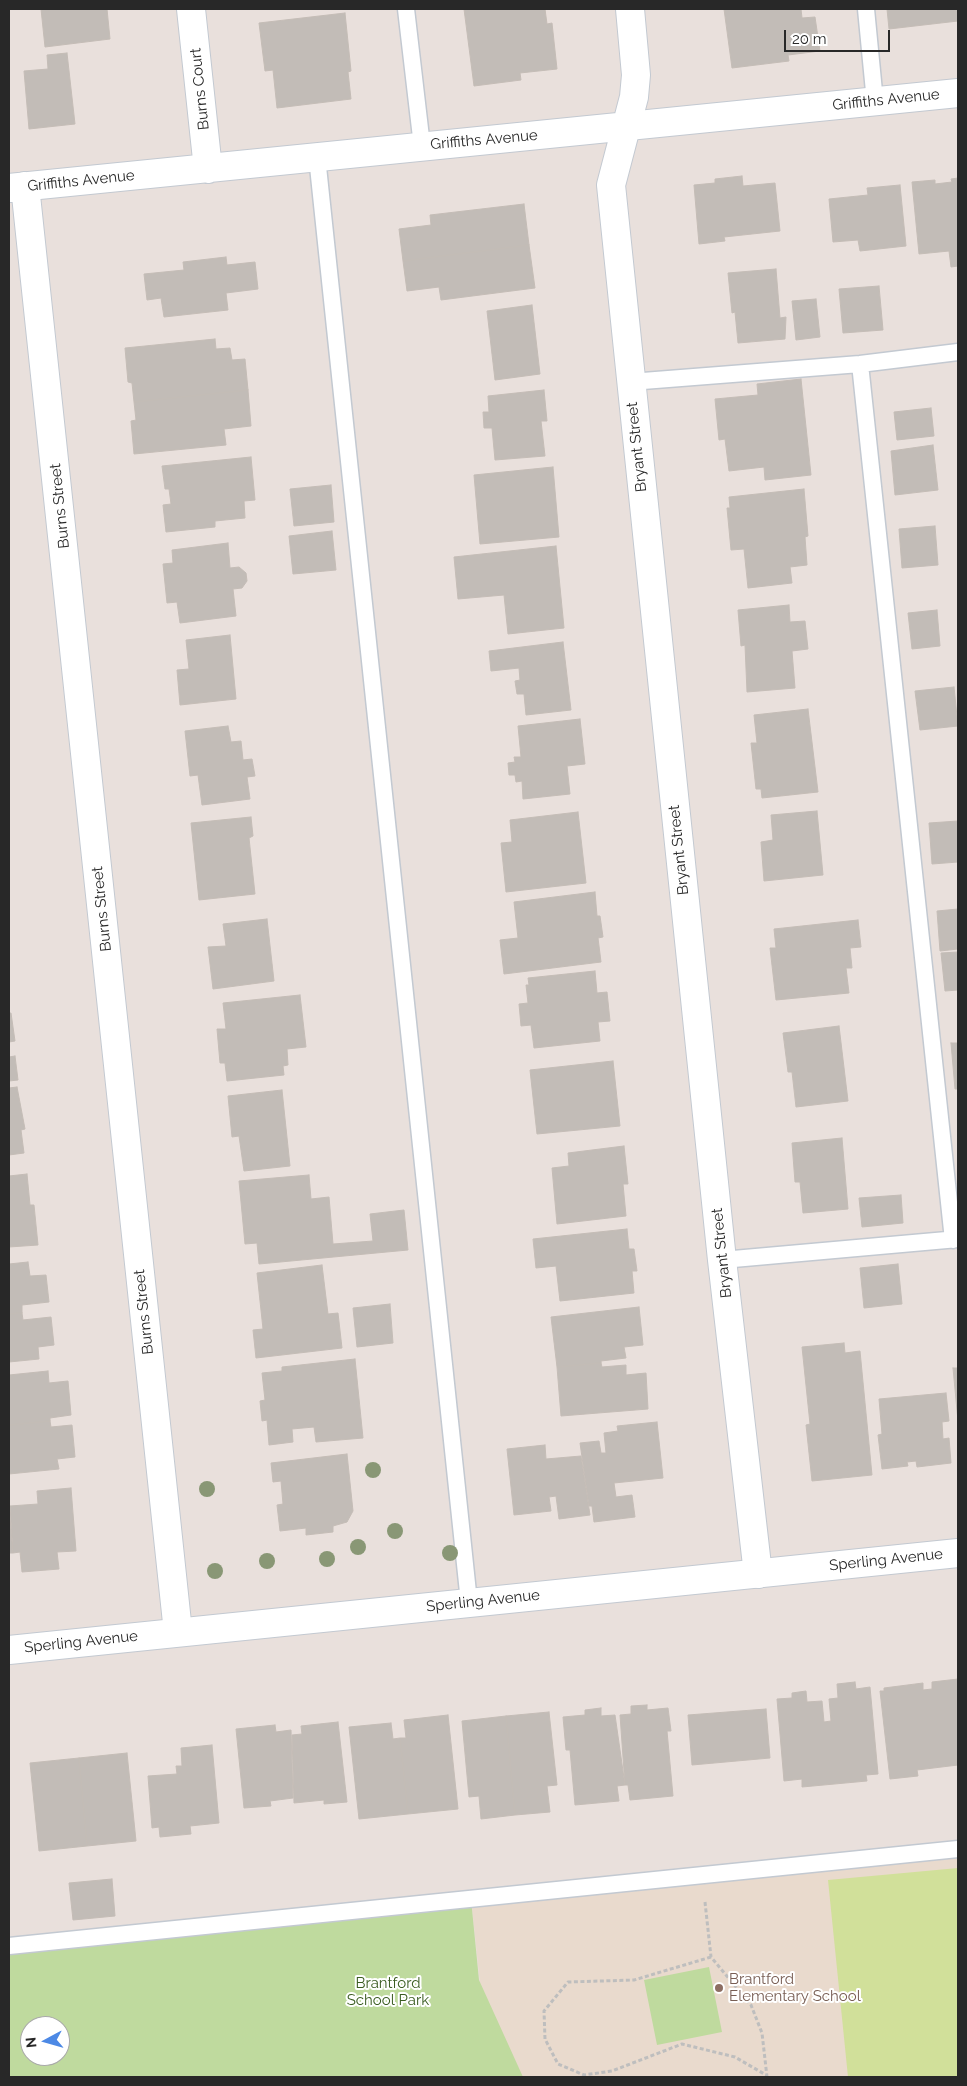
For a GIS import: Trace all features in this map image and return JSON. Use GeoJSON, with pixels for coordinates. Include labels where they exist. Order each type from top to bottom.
{"type":"FeatureCollection","features":[{"type":"Feature","properties":{"kind":"street","name":"Burns Court"},"geometry":{"type":"LineString","coordinates":[[191,9],[208,169]]}},
{"type":"Feature","properties":{"kind":"street","name":"Bryant Street"},"geometry":{"type":"LineString","coordinates":[[630,9],[636,75],[634,97],[610,185],[722,1260],[758,1574]]}},
{"type":"Feature","properties":{"kind":"street","name":"Griffiths Avenue"},"geometry":{"type":"LineString","coordinates":[[17,187],[958,93]]}},
{"type":"Feature","properties":{"kind":"street","name":"Burns Street"},"geometry":{"type":"LineString","coordinates":[[17,187],[178,1632]]}},
{"type":"Feature","properties":{"kind":"street","name":"Sperling Avenue"},"geometry":{"type":"LineString","coordinates":[[9,1650],[958,1553]]}},
{"type":"Feature","properties":{"kind":"lane"},"geometry":{"type":"LineString","coordinates":[[406,9],[422,146]]}},
{"type":"Feature","properties":{"kind":"lane"},"geometry":{"type":"LineString","coordinates":[[866,9],[876,102]]}},
{"type":"Feature","properties":{"kind":"lane"},"geometry":{"type":"LineString","coordinates":[[317,157],[469,1602]]}},
{"type":"Feature","properties":{"kind":"lane"},"geometry":{"type":"LineString","coordinates":[[630,382],[860,364],[958,352]]}},
{"type":"Feature","properties":{"kind":"lane"},"geometry":{"type":"LineString","coordinates":[[722,1260],[956,1239],[860,364]]}},
{"type":"Feature","properties":{"kind":"lane"},"geometry":{"type":"LineString","coordinates":[[9,1946],[958,1849]]}},
{"type":"Feature","properties":{"kind":"path"},"geometry":{"type":"LineString","coordinates":[[702,1874],[711,1957],[751,2005],[762,2033],[767,2076]]}},
{"type":"Feature","properties":{"kind":"path"},"geometry":{"type":"LineString","coordinates":[[711,1957],[634,1980],[568,1982],[544,2011],[545,2039],[558,2064],[584,2075],[612,2071],[682,2044],[735,2056],[767,2076]]}},
{"type":"Feature","properties":{"kind":"shaded area","name":"Brantford Elementary School"},"geometry":{"type":"Polygon","coordinates":[[[958,1849],[958,2077],[490,2077],[471,1899],[958,1849]]]}},
{"type":"Feature","properties":{"kind":"green space"},"geometry":{"type":"Polygon","coordinates":[[[958,1868],[958,2077],[848,2077],[828,1880],[958,1868]]]}},
{"type":"Feature","properties":{"kind":"green space","name":"Brantford School Park"},"geometry":{"type":"Polygon","coordinates":[[[471,1899],[479,1980],[523,2077],[9,2077],[9,1946],[471,1899]]]}},
{"type":"Feature","properties":{"kind":"green space"},"geometry":{"type":"Polygon","coordinates":[[[709,1967],[722,2032],[657,2045],[644,1980],[709,1967]]]}},
{"type":"Feature","properties":{"kind":"building"},"geometry":{"type":"Polygon","coordinates":[[[41,9],[107,9],[110,39],[45,47],[41,9]]]}},
{"type":"Feature","properties":{"kind":"building"},"geometry":{"type":"Polygon","coordinates":[[[464,9],[545,9],[547,24],[552,23],[557,69],[520,73],[521,80],[474,86],[464,9]]]}},
{"type":"Feature","properties":{"kind":"building"},"geometry":{"type":"Polygon","coordinates":[[[724,9],[801,9],[802,18],[815,17],[820,51],[788,55],[789,61],[732,68],[724,9]]]}},
{"type":"Feature","properties":{"kind":"building"},"geometry":{"type":"Polygon","coordinates":[[[887,9],[958,9],[958,21],[889,29],[887,9]]]}},
{"type":"Feature","properties":{"kind":"building"},"geometry":{"type":"Polygon","coordinates":[[[345,13],[351,71],[348,72],[351,99],[277,108],[273,70],[265,71],[259,23],[345,13]]]}},
{"type":"Feature","properties":{"kind":"building"},"geometry":{"type":"Polygon","coordinates":[[[67,53],[75,124],[29,129],[24,71],[48,69],[47,55],[67,53]]]}},
{"type":"Feature","properties":{"kind":"building"},"geometry":{"type":"Polygon","coordinates":[[[742,176],[743,186],[775,183],[780,231],[724,237],[725,241],[699,244],[694,185],[715,183],[715,179],[742,176]]]}},
{"type":"Feature","properties":{"kind":"building"},"geometry":{"type":"Polygon","coordinates":[[[958,178],[958,266],[951,267],[949,251],[919,254],[912,182],[935,180],[935,184],[952,182],[951,179],[958,178]]]}},
{"type":"Feature","properties":{"kind":"building"},"geometry":{"type":"Polygon","coordinates":[[[900,185],[906,246],[860,251],[858,240],[833,242],[829,199],[868,195],[867,188],[900,185]]]}},
{"type":"Feature","properties":{"kind":"building"},"geometry":{"type":"Polygon","coordinates":[[[524,204],[529,245],[403,261],[399,229],[431,225],[430,215],[524,204]]]}},
{"type":"Feature","properties":{"kind":"building"},"geometry":{"type":"Polygon","coordinates":[[[529,245],[535,288],[441,300],[439,287],[407,291],[403,261],[529,245]]]}},
{"type":"Feature","properties":{"kind":"building"},"geometry":{"type":"Polygon","coordinates":[[[226,257],[227,265],[255,262],[258,289],[226,293],[228,310],[164,317],[161,298],[147,300],[144,274],[184,270],[183,262],[226,257]]]}},
{"type":"Feature","properties":{"kind":"building"},"geometry":{"type":"Polygon","coordinates":[[[776,269],[780,318],[786,317],[785,339],[738,343],[735,312],[732,313],[728,273],[776,269]]]}},
{"type":"Feature","properties":{"kind":"building"},"geometry":{"type":"Polygon","coordinates":[[[879,286],[883,330],[843,333],[839,289],[879,286]]]}},
{"type":"Feature","properties":{"kind":"building"},"geometry":{"type":"Polygon","coordinates":[[[816,299],[820,337],[796,340],[792,301],[816,299]]]}},
{"type":"Feature","properties":{"kind":"building"},"geometry":{"type":"Polygon","coordinates":[[[532,305],[540,374],[495,380],[487,311],[532,305]]]}},
{"type":"Feature","properties":{"kind":"building"},"geometry":{"type":"Polygon","coordinates":[[[215,339],[216,349],[230,348],[232,360],[245,359],[248,390],[134,402],[132,383],[128,382],[125,348],[215,339]]]}},
{"type":"Feature","properties":{"kind":"building"},"geometry":{"type":"Polygon","coordinates":[[[801,379],[811,475],[765,480],[764,467],[729,471],[725,439],[719,440],[715,399],[758,395],[757,384],[801,379]]]}},
{"type":"Feature","properties":{"kind":"building"},"geometry":{"type":"Polygon","coordinates":[[[248,390],[251,426],[224,429],[226,445],[134,454],[131,421],[136,420],[134,402],[248,390]]]}},
{"type":"Feature","properties":{"kind":"building"},"geometry":{"type":"Polygon","coordinates":[[[544,390],[547,421],[541,421],[545,456],[495,460],[492,428],[484,428],[483,412],[489,412],[488,396],[544,390]]]}},
{"type":"Feature","properties":{"kind":"building"},"geometry":{"type":"Polygon","coordinates":[[[931,408],[934,436],[897,440],[894,412],[931,408]]]}},
{"type":"Feature","properties":{"kind":"building"},"geometry":{"type":"Polygon","coordinates":[[[933,445],[938,490],[895,495],[891,451],[933,445]]]}},
{"type":"Feature","properties":{"kind":"building"},"geometry":{"type":"Polygon","coordinates":[[[251,457],[255,500],[244,501],[245,518],[215,521],[215,527],[166,532],[163,505],[171,504],[169,489],[165,489],[162,466],[251,457]]]}},
{"type":"Feature","properties":{"kind":"building"},"geometry":{"type":"Polygon","coordinates":[[[553,467],[559,537],[480,544],[474,475],[553,467]]]}},
{"type":"Feature","properties":{"kind":"building"},"geometry":{"type":"Polygon","coordinates":[[[331,485],[334,522],[294,526],[290,489],[331,485]]]}},
{"type":"Feature","properties":{"kind":"building"},"geometry":{"type":"Polygon","coordinates":[[[804,489],[808,536],[805,537],[807,565],[790,567],[792,583],[748,588],[744,549],[731,550],[727,508],[730,508],[729,497],[804,489]]]}},
{"type":"Feature","properties":{"kind":"building"},"geometry":{"type":"Polygon","coordinates":[[[935,526],[938,565],[902,568],[899,529],[935,526]]]}},
{"type":"Feature","properties":{"kind":"building"},"geometry":{"type":"Polygon","coordinates":[[[332,531],[336,570],[293,574],[289,536],[332,531]]]}},
{"type":"Feature","properties":{"kind":"building"},"geometry":{"type":"Polygon","coordinates":[[[228,543],[230,568],[239,567],[246,573],[247,581],[242,588],[233,589],[236,616],[180,623],[177,602],[167,603],[163,564],[173,563],[172,550],[228,543]]]}},
{"type":"Feature","properties":{"kind":"building"},"geometry":{"type":"Polygon","coordinates":[[[556,546],[564,628],[508,634],[504,595],[458,599],[454,557],[556,546]]]}},
{"type":"Feature","properties":{"kind":"building"},"geometry":{"type":"Polygon","coordinates":[[[789,605],[790,622],[805,621],[808,649],[792,651],[795,688],[747,692],[745,645],[741,646],[738,610],[789,605]]]}},
{"type":"Feature","properties":{"kind":"building"},"geometry":{"type":"Polygon","coordinates":[[[937,610],[940,646],[912,649],[908,613],[937,610]]]}},
{"type":"Feature","properties":{"kind":"building"},"geometry":{"type":"Polygon","coordinates":[[[230,635],[236,699],[180,705],[177,670],[189,669],[186,640],[230,635]]]}},
{"type":"Feature","properties":{"kind":"building"},"geometry":{"type":"Polygon","coordinates":[[[563,642],[571,710],[526,715],[524,694],[517,694],[515,681],[520,680],[519,668],[491,671],[489,651],[563,642]]]}},
{"type":"Feature","properties":{"kind":"building"},"geometry":{"type":"Polygon","coordinates":[[[954,687],[958,726],[920,730],[915,691],[954,687]]]}},
{"type":"Feature","properties":{"kind":"building"},"geometry":{"type":"Polygon","coordinates":[[[808,709],[818,792],[762,798],[761,789],[756,789],[751,743],[757,743],[754,715],[808,709]]]}},
{"type":"Feature","properties":{"kind":"building"},"geometry":{"type":"Polygon","coordinates":[[[580,719],[585,764],[567,766],[570,794],[523,799],[522,781],[516,782],[515,775],[509,775],[508,763],[515,762],[514,757],[521,757],[518,726],[580,719]]]}},
{"type":"Feature","properties":{"kind":"building"},"geometry":{"type":"Polygon","coordinates":[[[228,726],[231,742],[241,741],[243,760],[252,759],[255,776],[247,777],[250,799],[202,805],[198,775],[190,776],[185,731],[228,726]]]}},
{"type":"Feature","properties":{"kind":"building"},"geometry":{"type":"Polygon","coordinates":[[[817,811],[823,875],[764,881],[761,842],[773,840],[771,815],[817,811]]]}},
{"type":"Feature","properties":{"kind":"building"},"geometry":{"type":"Polygon","coordinates":[[[578,812],[586,883],[506,892],[501,843],[512,842],[510,820],[578,812]]]}},
{"type":"Feature","properties":{"kind":"building"},"geometry":{"type":"Polygon","coordinates":[[[251,817],[253,836],[249,838],[255,894],[199,900],[191,823],[251,817]]]}},
{"type":"Feature","properties":{"kind":"building"},"geometry":{"type":"Polygon","coordinates":[[[958,821],[958,862],[932,864],[929,823],[958,821]]]}},
{"type":"Feature","properties":{"kind":"building"},"geometry":{"type":"Polygon","coordinates":[[[595,892],[597,916],[600,916],[603,937],[598,938],[601,962],[504,974],[500,940],[518,938],[514,902],[595,892]]]}},
{"type":"Feature","properties":{"kind":"building"},"geometry":{"type":"Polygon","coordinates":[[[958,909],[958,949],[940,951],[937,911],[958,909]]]}},
{"type":"Feature","properties":{"kind":"building"},"geometry":{"type":"Polygon","coordinates":[[[267,919],[274,981],[213,989],[208,947],[226,946],[223,924],[267,919]]]}},
{"type":"Feature","properties":{"kind":"building"},"geometry":{"type":"Polygon","coordinates":[[[858,920],[861,947],[850,948],[852,968],[846,968],[849,993],[776,1000],[770,948],[776,948],[774,929],[858,920]]]}},
{"type":"Feature","properties":{"kind":"building"},"geometry":{"type":"Polygon","coordinates":[[[958,952],[958,990],[945,991],[941,953],[958,952]]]}},
{"type":"Feature","properties":{"kind":"building"},"geometry":{"type":"Polygon","coordinates":[[[595,971],[597,993],[607,992],[610,1021],[598,1022],[600,1041],[534,1048],[531,1025],[521,1026],[519,1004],[528,1003],[526,985],[529,985],[528,978],[595,971]]]}},
{"type":"Feature","properties":{"kind":"building"},"geometry":{"type":"Polygon","coordinates":[[[300,995],[306,1047],[287,1049],[288,1065],[283,1066],[284,1075],[227,1081],[225,1063],[220,1063],[217,1029],[226,1029],[223,1003],[300,995]]]}},
{"type":"Feature","properties":{"kind":"building"},"geometry":{"type":"Polygon","coordinates":[[[9,1013],[11,1013],[15,1041],[9,1042],[9,1013]]]}},
{"type":"Feature","properties":{"kind":"building"},"geometry":{"type":"Polygon","coordinates":[[[839,1026],[848,1101],[796,1107],[792,1072],[788,1072],[783,1033],[839,1026]]]}},
{"type":"Feature","properties":{"kind":"building"},"geometry":{"type":"Polygon","coordinates":[[[951,1043],[958,1043],[958,1089],[955,1089],[951,1043]]]}},
{"type":"Feature","properties":{"kind":"building"},"geometry":{"type":"Polygon","coordinates":[[[15,1056],[18,1080],[9,1081],[9,1057],[15,1056]]]}},
{"type":"Feature","properties":{"kind":"building"},"geometry":{"type":"Polygon","coordinates":[[[613,1061],[620,1126],[537,1134],[530,1070],[613,1061]]]}},
{"type":"Feature","properties":{"kind":"building"},"geometry":{"type":"Polygon","coordinates":[[[17,1087],[25,1129],[21,1130],[24,1153],[9,1155],[9,1088],[17,1087]]]}},
{"type":"Feature","properties":{"kind":"building"},"geometry":{"type":"Polygon","coordinates":[[[282,1090],[290,1166],[244,1171],[239,1136],[232,1137],[228,1096],[282,1090]]]}},
{"type":"Feature","properties":{"kind":"building"},"geometry":{"type":"Polygon","coordinates":[[[842,1138],[848,1209],[803,1213],[800,1182],[795,1182],[792,1143],[842,1138]]]}},
{"type":"Feature","properties":{"kind":"building"},"geometry":{"type":"Polygon","coordinates":[[[624,1146],[628,1184],[623,1184],[626,1216],[557,1224],[552,1168],[569,1166],[568,1153],[624,1146]]]}},
{"type":"Feature","properties":{"kind":"building"},"geometry":{"type":"Polygon","coordinates":[[[27,1174],[30,1205],[34,1205],[38,1245],[9,1247],[9,1176],[27,1174]]]}},
{"type":"Feature","properties":{"kind":"building"},"geometry":{"type":"Polygon","coordinates":[[[309,1175],[311,1199],[329,1197],[333,1244],[373,1241],[370,1214],[404,1210],[408,1250],[259,1264],[257,1243],[245,1244],[239,1181],[309,1175]]]}},
{"type":"Feature","properties":{"kind":"building"},"geometry":{"type":"Polygon","coordinates":[[[901,1195],[903,1223],[862,1227],[859,1198],[901,1195]]]}},
{"type":"Feature","properties":{"kind":"building"},"geometry":{"type":"Polygon","coordinates":[[[627,1229],[629,1249],[634,1249],[637,1271],[632,1271],[634,1293],[560,1301],[556,1266],[536,1268],[533,1239],[627,1229]]]}},
{"type":"Feature","properties":{"kind":"building"},"geometry":{"type":"Polygon","coordinates":[[[28,1262],[30,1276],[46,1275],[49,1302],[22,1305],[22,1313],[9,1314],[9,1264],[28,1262]]]}},
{"type":"Feature","properties":{"kind":"building"},"geometry":{"type":"Polygon","coordinates":[[[898,1264],[902,1304],[864,1308],[860,1268],[898,1264]]]}},
{"type":"Feature","properties":{"kind":"building"},"geometry":{"type":"Polygon","coordinates":[[[322,1265],[328,1314],[338,1313],[342,1348],[256,1358],[253,1330],[263,1329],[257,1273],[322,1265]]]}},
{"type":"Feature","properties":{"kind":"building"},"geometry":{"type":"Polygon","coordinates":[[[390,1304],[393,1343],[357,1347],[353,1308],[390,1304]]]}},
{"type":"Feature","properties":{"kind":"building"},"geometry":{"type":"Polygon","coordinates":[[[639,1307],[643,1345],[624,1347],[626,1358],[601,1361],[601,1363],[557,1367],[551,1317],[639,1307]]]}},
{"type":"Feature","properties":{"kind":"building"},"geometry":{"type":"Polygon","coordinates":[[[22,1313],[23,1320],[51,1317],[54,1345],[38,1347],[39,1359],[9,1362],[9,1314],[22,1313]]]}},
{"type":"Feature","properties":{"kind":"building"},"geometry":{"type":"Polygon","coordinates":[[[844,1343],[845,1353],[860,1351],[872,1475],[812,1481],[806,1425],[810,1424],[802,1347],[844,1343]]]}},
{"type":"Feature","properties":{"kind":"building"},"geometry":{"type":"Polygon","coordinates":[[[355,1359],[363,1438],[316,1442],[314,1427],[292,1429],[293,1442],[269,1445],[267,1420],[262,1421],[260,1401],[265,1400],[262,1373],[282,1371],[282,1367],[355,1359]]]}},
{"type":"Feature","properties":{"kind":"building"},"geometry":{"type":"Polygon","coordinates":[[[601,1363],[602,1367],[626,1365],[626,1375],[646,1373],[648,1409],[561,1416],[557,1367],[601,1363]]]}},
{"type":"Feature","properties":{"kind":"building"},"geometry":{"type":"Polygon","coordinates":[[[953,1368],[958,1368],[958,1421],[953,1368]]]}},
{"type":"Feature","properties":{"kind":"building"},"geometry":{"type":"Polygon","coordinates":[[[48,1371],[49,1383],[68,1381],[71,1415],[50,1418],[50,1421],[9,1425],[9,1375],[48,1371]]]}},
{"type":"Feature","properties":{"kind":"building"},"geometry":{"type":"Polygon","coordinates":[[[946,1393],[949,1421],[942,1422],[943,1439],[949,1438],[951,1463],[917,1467],[916,1461],[907,1462],[908,1466],[882,1469],[878,1435],[882,1434],[879,1399],[946,1393]]]}},
{"type":"Feature","properties":{"kind":"building"},"geometry":{"type":"Polygon","coordinates":[[[50,1421],[51,1427],[72,1425],[75,1457],[57,1459],[59,1469],[9,1474],[9,1425],[50,1421]]]}},
{"type":"Feature","properties":{"kind":"building"},"geometry":{"type":"Polygon","coordinates":[[[657,1422],[663,1478],[614,1483],[616,1497],[632,1495],[635,1517],[594,1522],[592,1506],[589,1506],[580,1443],[599,1441],[601,1453],[606,1453],[604,1433],[618,1431],[617,1426],[657,1422]]]}},
{"type":"Feature","properties":{"kind":"building"},"geometry":{"type":"Polygon","coordinates":[[[545,1445],[546,1459],[581,1456],[590,1515],[559,1519],[556,1496],[549,1497],[551,1511],[514,1515],[507,1449],[545,1445]]]}},
{"type":"Feature","properties":{"kind":"building"},"geometry":{"type":"Polygon","coordinates":[[[347,1454],[353,1511],[347,1522],[333,1526],[333,1532],[306,1535],[306,1528],[280,1531],[277,1505],[283,1504],[281,1481],[273,1482],[271,1463],[347,1454]]]}},
{"type":"Feature","properties":{"kind":"building"},"geometry":{"type":"Polygon","coordinates":[[[71,1488],[76,1551],[57,1552],[59,1569],[22,1572],[20,1552],[13,1553],[10,1506],[38,1504],[37,1491],[71,1488]]]}},
{"type":"Feature","properties":{"kind":"building"},"geometry":{"type":"Polygon","coordinates":[[[9,1506],[13,1553],[9,1553],[9,1506]]]}},
{"type":"Feature","properties":{"kind":"building"},"geometry":{"type":"Polygon","coordinates":[[[958,1679],[958,1765],[917,1770],[918,1776],[890,1779],[880,1691],[884,1691],[884,1688],[923,1683],[923,1690],[932,1689],[932,1682],[958,1679]]]}},
{"type":"Feature","properties":{"kind":"building"},"geometry":{"type":"Polygon","coordinates":[[[855,1682],[856,1689],[870,1687],[878,1774],[866,1775],[867,1781],[802,1787],[802,1779],[784,1781],[777,1699],[792,1698],[792,1693],[806,1691],[807,1702],[822,1701],[824,1722],[831,1721],[829,1699],[838,1698],[837,1684],[855,1682]]]}},
{"type":"Feature","properties":{"kind":"building"},"geometry":{"type":"Polygon","coordinates":[[[647,1705],[647,1710],[668,1708],[671,1731],[667,1731],[673,1796],[630,1800],[628,1785],[625,1785],[620,1715],[631,1714],[631,1706],[647,1705]]]}},
{"type":"Feature","properties":{"kind":"building"},"geometry":{"type":"Polygon","coordinates":[[[601,1708],[601,1716],[615,1715],[625,1785],[617,1786],[619,1801],[575,1805],[570,1750],[566,1750],[563,1717],[585,1715],[585,1710],[601,1708]]]}},
{"type":"Feature","properties":{"kind":"building"},"geometry":{"type":"Polygon","coordinates":[[[766,1709],[770,1758],[692,1765],[688,1715],[766,1709]]]}},
{"type":"Feature","properties":{"kind":"building"},"geometry":{"type":"Polygon","coordinates":[[[549,1712],[557,1785],[547,1786],[550,1812],[515,1815],[506,1716],[549,1712]]]}},
{"type":"Feature","properties":{"kind":"building"},"geometry":{"type":"Polygon","coordinates":[[[448,1715],[458,1809],[408,1814],[400,1738],[406,1738],[404,1720],[448,1715]]]}},
{"type":"Feature","properties":{"kind":"building"},"geometry":{"type":"Polygon","coordinates":[[[506,1716],[515,1815],[481,1819],[479,1796],[469,1797],[462,1721],[506,1716]]]}},
{"type":"Feature","properties":{"kind":"building"},"geometry":{"type":"Polygon","coordinates":[[[338,1722],[347,1802],[324,1804],[324,1800],[294,1803],[292,1735],[302,1734],[301,1726],[338,1722]]]}},
{"type":"Feature","properties":{"kind":"building"},"geometry":{"type":"Polygon","coordinates":[[[391,1723],[393,1739],[400,1738],[408,1814],[359,1819],[349,1727],[391,1723]]]}},
{"type":"Feature","properties":{"kind":"building"},"geometry":{"type":"Polygon","coordinates":[[[275,1725],[276,1732],[291,1730],[293,1798],[270,1801],[271,1806],[244,1808],[236,1729],[275,1725]]]}},
{"type":"Feature","properties":{"kind":"building"},"geometry":{"type":"Polygon","coordinates":[[[212,1745],[219,1823],[190,1826],[191,1834],[160,1837],[159,1827],[152,1828],[148,1776],[177,1774],[176,1766],[182,1766],[181,1748],[212,1745]]]}},
{"type":"Feature","properties":{"kind":"building"},"geometry":{"type":"Polygon","coordinates":[[[127,1753],[136,1841],[87,1846],[79,1758],[127,1753]]]}},
{"type":"Feature","properties":{"kind":"building"},"geometry":{"type":"Polygon","coordinates":[[[79,1758],[87,1846],[39,1851],[30,1763],[79,1758]]]}},
{"type":"Feature","properties":{"kind":"building"},"geometry":{"type":"Polygon","coordinates":[[[112,1879],[115,1916],[73,1920],[69,1883],[112,1879]]]}},
{"type":"Feature","properties":{"kind":"place","name":"Brantford Elementary School"},"geometry":{"type":"Point","coordinates":[719,1988]}}]}
